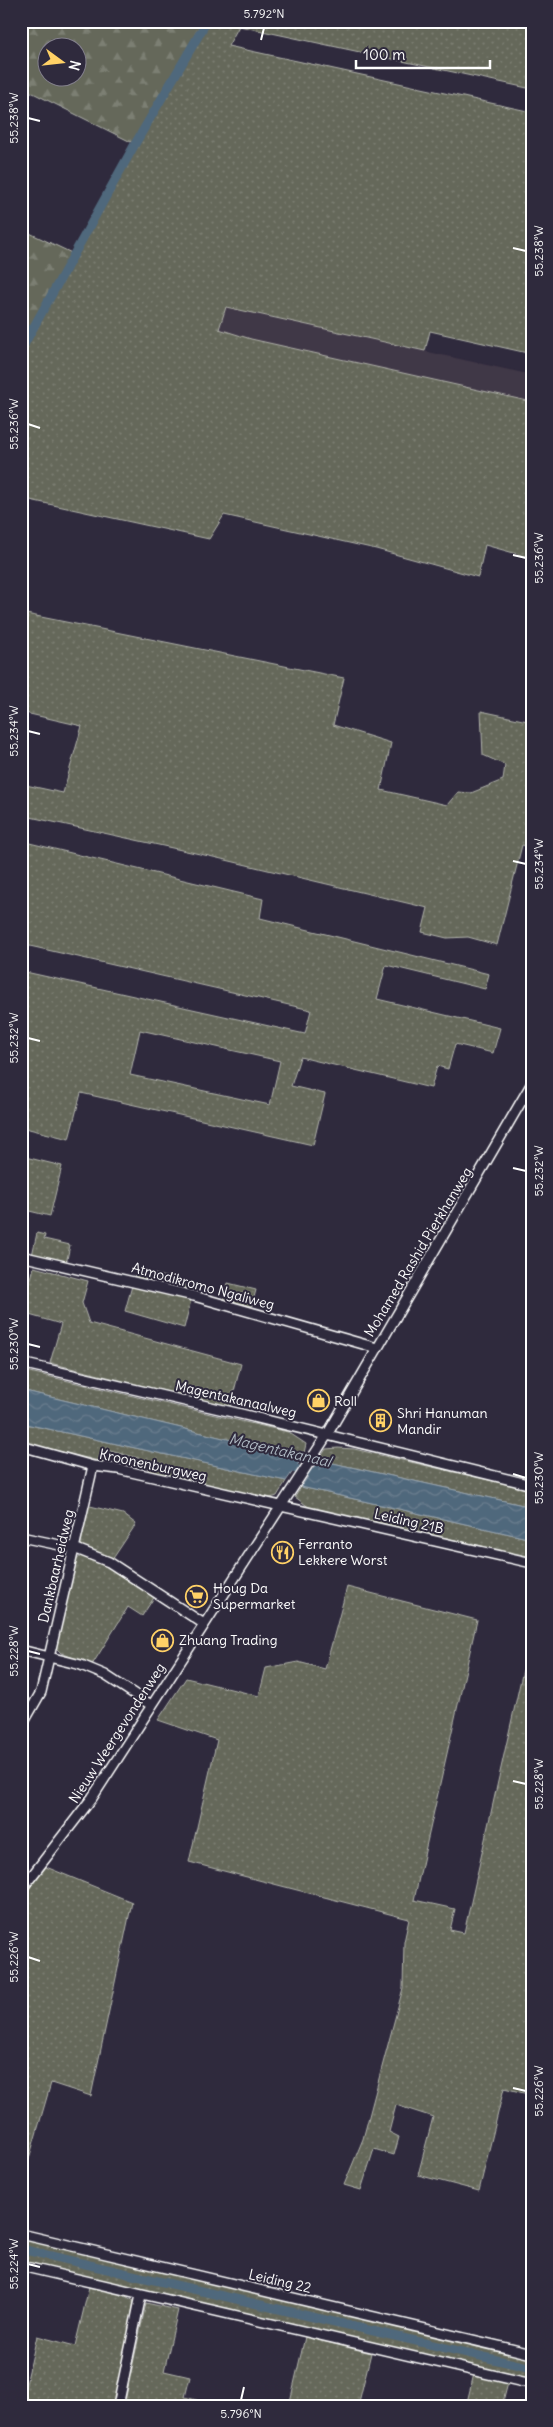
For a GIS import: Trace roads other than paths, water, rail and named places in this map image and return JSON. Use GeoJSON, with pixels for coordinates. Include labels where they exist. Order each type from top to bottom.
{"type":"FeatureCollection","features":[{"type":"Feature","properties":{"kind":"street","name":"Mohamed Rashid Pierkhanweg"},"geometry":{"type":"LineString","coordinates":[[327,1435],[532,1083]]}},
{"type":"Feature","properties":{"kind":"street","name":"Atmodikromo Ngaliweg"},"geometry":{"type":"LineString","coordinates":[[21,1256],[194,1296],[377,1348]]}},
{"type":"Feature","properties":{"kind":"street","name":"Magentakanaalweg"},"geometry":{"type":"LineString","coordinates":[[21,1363],[532,1485]]}},
{"type":"Feature","properties":{"kind":"street","name":"Nieuw Weergevondenweg"},"geometry":{"type":"LineString","coordinates":[[21,1890],[92,1798],[151,1704],[327,1435]]}},
{"type":"Feature","properties":{"kind":"street","name":"Kroonenburgweg"},"geometry":{"type":"LineString","coordinates":[[21,1446],[93,1466],[118,1469],[280,1506]]}},
{"type":"Feature","properties":{"kind":"street","name":"Dankbaarheidweg"},"geometry":{"type":"LineString","coordinates":[[21,1727],[37,1701],[50,1658],[93,1466]]}},
{"type":"Feature","properties":{"kind":"street","name":"Leiding 21B"},"geometry":{"type":"LineString","coordinates":[[280,1506],[532,1563]]}},
{"type":"Feature","properties":{"kind":"street"},"geometry":{"type":"LineString","coordinates":[[21,1536],[74,1548],[109,1562],[128,1572],[204,1624]]}},
{"type":"Feature","properties":{"kind":"street"},"geometry":{"type":"LineString","coordinates":[[21,1650],[81,1665],[104,1675],[151,1704]]}},
{"type":"Feature","properties":{"kind":"street","name":"Leiding 22"},"geometry":{"type":"LineString","coordinates":[[21,2234],[532,2354]]}},
{"type":"Feature","properties":{"kind":"street"},"geometry":{"type":"LineString","coordinates":[[21,2266],[532,2384]]}},
{"type":"Feature","properties":{"kind":"street"},"geometry":{"type":"LineString","coordinates":[[118,2406],[141,2294]]}},
{"type":"Feature","properties":{"kind":"water"},"geometry":{"type":"Polygon","coordinates":[[[21,1390],[303,1457],[286,1481],[21,1423],[21,1390]]]}},
{"type":"Feature","properties":{"kind":"water"},"geometry":{"type":"Polygon","coordinates":[[[319,1460],[532,1507],[532,1539],[301,1487],[319,1460]]]}},
{"type":"Feature","properties":{"kind":"waterway"},"geometry":{"type":"LineString","coordinates":[[21,350],[135,144],[207,21]]}},
{"type":"Feature","properties":{"kind":"waterway","name":"Magentakanaal"},"geometry":{"type":"LineString","coordinates":[[284,1466],[320,1475]]}},
{"type":"Feature","properties":{"kind":"waterway"},"geometry":{"type":"LineString","coordinates":[[21,2249],[532,2368]]}},
{"type":"Feature","properties":{"kind":"place","name":"Roll"},"geometry":{"type":"Point","coordinates":[318,1401]}},
{"type":"Feature","properties":{"kind":"place","name":"Shri Hanuman Mandir"},"geometry":{"type":"Point","coordinates":[381,1421]}},
{"type":"Feature","properties":{"kind":"place","name":"Ferranto Lekkere Worst"},"geometry":{"type":"Point","coordinates":[282,1552]}},
{"type":"Feature","properties":{"kind":"place","name":"Houg Da Supermarket"},"geometry":{"type":"Point","coordinates":[197,1596]}},
{"type":"Feature","properties":{"kind":"place","name":"Zhuang Trading"},"geometry":{"type":"Point","coordinates":[163,1640]}}]}
